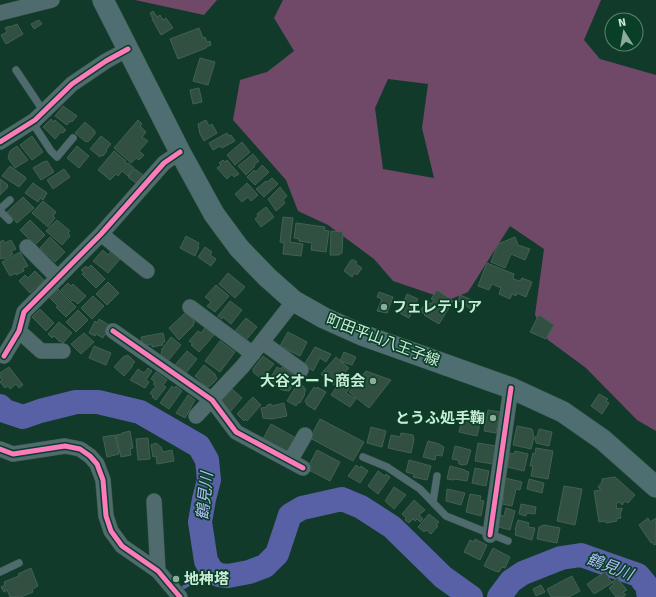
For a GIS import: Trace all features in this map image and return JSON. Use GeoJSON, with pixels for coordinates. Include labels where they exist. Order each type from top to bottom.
{"type":"FeatureCollection","features":[{"type":"Feature","properties":{"kind":"main road","name":"町田平山八王子線"},"geometry":{"type":"LineString","coordinates":[[103,0],[180,152],[214,214],[253,265],[294,301],[324,318],[362,335],[511,388],[563,412],[584,426],[625,458],[656,488]]}},
{"type":"Feature","properties":{"kind":"street"},"geometry":{"type":"LineString","coordinates":[[0,13],[52,0]]}},
{"type":"Feature","properties":{"kind":"street"},"geometry":{"type":"LineString","coordinates":[[0,142],[32,122],[72,84],[106,61],[128,49]]}},
{"type":"Feature","properties":{"kind":"street"},"geometry":{"type":"LineString","coordinates":[[4,356],[19,331],[24,312],[101,234],[164,163],[180,152]]}},
{"type":"Feature","properties":{"kind":"street"},"geometry":{"type":"LineString","coordinates":[[101,234],[147,271]]}},
{"type":"Feature","properties":{"kind":"street"},"geometry":{"type":"LineString","coordinates":[[27,247],[58,278]]}},
{"type":"Feature","properties":{"kind":"street"},"geometry":{"type":"LineString","coordinates":[[196,416],[212,400],[257,348],[294,301]]}},
{"type":"Feature","properties":{"kind":"street"},"geometry":{"type":"LineString","coordinates":[[190,307],[257,348],[301,370]]}},
{"type":"Feature","properties":{"kind":"street"},"geometry":{"type":"LineString","coordinates":[[19,331],[41,351],[63,351]]}},
{"type":"Feature","properties":{"kind":"street"},"geometry":{"type":"LineString","coordinates":[[113,331],[212,400],[236,432],[296,464],[304,434]]}},
{"type":"Feature","properties":{"kind":"street"},"geometry":{"type":"LineString","coordinates":[[490,535],[511,388]]}},
{"type":"Feature","properties":{"kind":"street"},"geometry":{"type":"LineString","coordinates":[[0,449],[13,454],[65,446],[80,449],[90,456],[96,464],[103,480],[106,516],[111,531],[122,546],[158,570],[176,595]]}},
{"type":"Feature","properties":{"kind":"street"},"geometry":{"type":"LineString","coordinates":[[154,501],[158,570]]}},
{"type":"Feature","properties":{"kind":"lane"},"geometry":{"type":"LineString","coordinates":[[16,70],[44,112]]}},
{"type":"Feature","properties":{"kind":"lane"},"geometry":{"type":"LineString","coordinates":[[32,122],[51,151],[57,156],[73,138]]}},
{"type":"Feature","properties":{"kind":"lane"},"geometry":{"type":"LineString","coordinates":[[9,220],[0,210],[10,200]]}},
{"type":"Feature","properties":{"kind":"lane"},"geometry":{"type":"LineString","coordinates":[[363,457],[387,468],[413,484],[420,489],[446,516],[508,541]]}},
{"type":"Feature","properties":{"kind":"lane"},"geometry":{"type":"LineString","coordinates":[[433,502],[437,476]]}},
{"type":"Feature","properties":{"kind":"lane"},"geometry":{"type":"LineString","coordinates":[[0,572],[19,564]]}},
{"type":"Feature","properties":{"kind":"shaded area"},"geometry":{"type":"Polygon","coordinates":[[[135,0],[217,0],[204,15],[135,0]]]}},
{"type":"Feature","properties":{"kind":"shaded area"},"geometry":{"type":"Polygon","coordinates":[[[283,0],[601,0],[584,40],[600,59],[656,75],[656,431],[637,420],[586,368],[548,340],[535,315],[544,249],[510,226],[468,292],[449,300],[393,281],[374,259],[328,225],[298,211],[286,180],[233,120],[240,80],[267,72],[294,51],[274,18],[283,0]],[[388,79],[375,108],[383,169],[434,178],[422,128],[428,84],[388,79]]]}},
{"type":"Feature","properties":{"kind":"building"},"geometry":{"type":"Polygon","coordinates":[[[153,11],[157,17],[160,15],[163,20],[166,18],[173,28],[161,35],[150,13],[153,11]]]}},
{"type":"Feature","properties":{"kind":"building"},"geometry":{"type":"Polygon","coordinates":[[[39,20],[42,24],[34,29],[31,24],[39,20]]]}},
{"type":"Feature","properties":{"kind":"building"},"geometry":{"type":"Polygon","coordinates":[[[17,24],[23,34],[6,44],[1,35],[7,32],[5,28],[17,24]]]}},
{"type":"Feature","properties":{"kind":"building"},"geometry":{"type":"Polygon","coordinates":[[[199,28],[203,38],[205,37],[207,42],[210,41],[211,45],[178,59],[170,39],[199,28]]]}},
{"type":"Feature","properties":{"kind":"building"},"geometry":{"type":"Polygon","coordinates":[[[200,58],[215,62],[208,85],[193,81],[200,58]]]}},
{"type":"Feature","properties":{"kind":"building"},"geometry":{"type":"Polygon","coordinates":[[[199,88],[202,102],[193,104],[190,90],[199,88]]]}},
{"type":"Feature","properties":{"kind":"building"},"geometry":{"type":"Polygon","coordinates":[[[63,106],[77,116],[67,125],[55,116],[63,106]]]}},
{"type":"Feature","properties":{"kind":"building"},"geometry":{"type":"Polygon","coordinates":[[[51,119],[54,122],[55,120],[66,130],[63,133],[61,132],[55,139],[43,127],[51,119]]]}},
{"type":"Feature","properties":{"kind":"building"},"geometry":{"type":"Polygon","coordinates":[[[138,120],[142,124],[140,126],[146,132],[142,137],[148,141],[139,151],[144,155],[139,160],[136,158],[131,163],[114,148],[138,120]]]}},
{"type":"Feature","properties":{"kind":"building"},"geometry":{"type":"Polygon","coordinates":[[[206,120],[209,126],[212,124],[217,133],[204,141],[200,134],[198,124],[206,120]]]}},
{"type":"Feature","properties":{"kind":"building"},"geometry":{"type":"Polygon","coordinates":[[[85,122],[95,131],[95,134],[89,141],[86,142],[75,133],[85,122]]]}},
{"type":"Feature","properties":{"kind":"building"},"geometry":{"type":"Polygon","coordinates":[[[227,133],[229,136],[231,135],[235,141],[222,148],[220,146],[213,150],[209,143],[227,133]]]}},
{"type":"Feature","properties":{"kind":"building"},"geometry":{"type":"Polygon","coordinates":[[[32,136],[43,152],[32,160],[20,145],[32,136]]]}},
{"type":"Feature","properties":{"kind":"building"},"geometry":{"type":"Polygon","coordinates":[[[101,136],[111,144],[103,156],[101,155],[100,157],[90,149],[101,136]]]}},
{"type":"Feature","properties":{"kind":"building"},"geometry":{"type":"Polygon","coordinates":[[[242,142],[250,152],[235,165],[227,155],[242,142]]]}},
{"type":"Feature","properties":{"kind":"building"},"geometry":{"type":"Polygon","coordinates":[[[17,146],[28,160],[15,168],[8,158],[10,151],[17,146]]]}},
{"type":"Feature","properties":{"kind":"building"},"geometry":{"type":"Polygon","coordinates":[[[77,146],[89,156],[79,168],[67,158],[77,146]]]}},
{"type":"Feature","properties":{"kind":"building"},"geometry":{"type":"Polygon","coordinates":[[[114,151],[126,161],[125,163],[128,163],[134,168],[128,176],[122,171],[118,176],[116,174],[110,180],[98,170],[114,151]]]}},
{"type":"Feature","properties":{"kind":"building"},"geometry":{"type":"Polygon","coordinates":[[[253,154],[259,161],[246,175],[238,166],[253,154]]]}},
{"type":"Feature","properties":{"kind":"building"},"geometry":{"type":"Polygon","coordinates":[[[223,160],[225,162],[227,160],[239,174],[234,177],[232,174],[227,179],[217,168],[221,165],[219,163],[223,160]]]}},
{"type":"Feature","properties":{"kind":"building"},"geometry":{"type":"Polygon","coordinates":[[[47,161],[54,172],[41,180],[33,168],[47,161]]]}},
{"type":"Feature","properties":{"kind":"building"},"geometry":{"type":"Polygon","coordinates":[[[262,165],[269,172],[255,185],[247,177],[254,170],[256,172],[262,165]]]}},
{"type":"Feature","properties":{"kind":"building"},"geometry":{"type":"Polygon","coordinates":[[[10,166],[26,179],[19,187],[2,176],[10,166]]]}},
{"type":"Feature","properties":{"kind":"building"},"geometry":{"type":"Polygon","coordinates":[[[64,169],[70,177],[53,189],[47,180],[64,169]]]}},
{"type":"Feature","properties":{"kind":"building"},"geometry":{"type":"Polygon","coordinates":[[[135,169],[143,175],[136,183],[128,177],[135,169]]]}},
{"type":"Feature","properties":{"kind":"building"},"geometry":{"type":"Polygon","coordinates":[[[272,178],[278,184],[264,197],[256,189],[272,178]]]}},
{"type":"Feature","properties":{"kind":"building"},"geometry":{"type":"Polygon","coordinates":[[[0,179],[7,184],[8,187],[0,195],[0,179]]]}},
{"type":"Feature","properties":{"kind":"building"},"geometry":{"type":"Polygon","coordinates":[[[33,183],[47,193],[43,200],[40,198],[38,202],[25,193],[33,183]]]}},
{"type":"Feature","properties":{"kind":"building"},"geometry":{"type":"Polygon","coordinates":[[[247,183],[258,195],[251,201],[248,197],[242,202],[235,194],[247,183]]]}},
{"type":"Feature","properties":{"kind":"building"},"geometry":{"type":"Polygon","coordinates":[[[280,187],[287,196],[283,200],[285,203],[276,211],[268,199],[280,187]]]}},
{"type":"Feature","properties":{"kind":"building"},"geometry":{"type":"Polygon","coordinates":[[[23,197],[34,208],[17,223],[7,212],[23,197]]]}},
{"type":"Feature","properties":{"kind":"building"},"geometry":{"type":"Polygon","coordinates":[[[43,201],[56,212],[53,216],[55,218],[48,227],[32,213],[43,201]]]}},
{"type":"Feature","properties":{"kind":"building"},"geometry":{"type":"Polygon","coordinates":[[[266,207],[274,217],[261,227],[255,219],[258,216],[257,214],[266,207]]]}},
{"type":"Feature","properties":{"kind":"building"},"geometry":{"type":"Polygon","coordinates":[[[283,217],[293,218],[290,242],[303,244],[301,256],[283,254],[284,243],[280,242],[283,217]]]}},
{"type":"Feature","properties":{"kind":"building"},"geometry":{"type":"Polygon","coordinates":[[[30,220],[45,235],[35,245],[20,230],[30,220]]]}},
{"type":"Feature","properties":{"kind":"building"},"geometry":{"type":"Polygon","coordinates":[[[57,220],[70,231],[68,233],[70,236],[62,245],[46,231],[57,220]]]}},
{"type":"Feature","properties":{"kind":"building"},"geometry":{"type":"Polygon","coordinates":[[[296,223],[325,227],[324,230],[329,231],[326,252],[311,250],[312,243],[299,241],[299,239],[294,238],[296,223]]]}},
{"type":"Feature","properties":{"kind":"building"},"geometry":{"type":"Polygon","coordinates":[[[331,231],[343,232],[342,253],[339,255],[330,255],[331,231]]]}},
{"type":"Feature","properties":{"kind":"building"},"geometry":{"type":"Polygon","coordinates":[[[186,236],[199,243],[195,256],[180,248],[186,236]]]}},
{"type":"Feature","properties":{"kind":"building"},"geometry":{"type":"Polygon","coordinates":[[[50,237],[65,252],[55,262],[40,248],[50,237]]]}},
{"type":"Feature","properties":{"kind":"building"},"geometry":{"type":"Polygon","coordinates":[[[515,237],[518,245],[530,249],[525,260],[511,254],[505,268],[491,262],[498,244],[515,237]]]}},
{"type":"Feature","properties":{"kind":"building"},"geometry":{"type":"Polygon","coordinates":[[[3,240],[5,243],[11,240],[16,249],[11,251],[13,254],[4,259],[0,259],[0,242],[3,240]]]}},
{"type":"Feature","properties":{"kind":"building"},"geometry":{"type":"Polygon","coordinates":[[[205,247],[212,252],[210,255],[216,259],[211,266],[198,257],[205,247]]]}},
{"type":"Feature","properties":{"kind":"building"},"geometry":{"type":"Polygon","coordinates":[[[103,250],[108,255],[111,251],[120,259],[108,273],[93,261],[103,250]]]}},
{"type":"Feature","properties":{"kind":"building"},"geometry":{"type":"Polygon","coordinates":[[[20,252],[28,266],[23,268],[24,271],[10,276],[2,262],[20,252]]]}},
{"type":"Feature","properties":{"kind":"building"},"geometry":{"type":"Polygon","coordinates":[[[351,260],[357,262],[356,264],[362,268],[357,275],[355,273],[352,277],[344,271],[351,260]]]}},
{"type":"Feature","properties":{"kind":"building"},"geometry":{"type":"Polygon","coordinates":[[[487,263],[514,274],[513,279],[520,281],[522,278],[532,282],[526,297],[517,293],[516,296],[512,294],[510,299],[499,294],[501,288],[492,284],[489,290],[478,286],[487,263]]]}},
{"type":"Feature","properties":{"kind":"building"},"geometry":{"type":"Polygon","coordinates":[[[91,265],[105,279],[96,288],[82,274],[84,273],[81,270],[86,266],[88,268],[91,265]]]}},
{"type":"Feature","properties":{"kind":"building"},"geometry":{"type":"Polygon","coordinates":[[[35,271],[44,280],[30,293],[19,281],[25,275],[28,278],[35,271]]]}},
{"type":"Feature","properties":{"kind":"building"},"geometry":{"type":"Polygon","coordinates":[[[228,273],[245,287],[235,298],[219,284],[228,273]]]}},
{"type":"Feature","properties":{"kind":"building"},"geometry":{"type":"Polygon","coordinates":[[[108,282],[119,293],[107,305],[96,294],[108,282]]]}},
{"type":"Feature","properties":{"kind":"building"},"geometry":{"type":"Polygon","coordinates":[[[68,283],[71,286],[73,284],[86,296],[78,304],[73,300],[72,301],[61,290],[68,283]]]}},
{"type":"Feature","properties":{"kind":"building"},"geometry":{"type":"Polygon","coordinates":[[[216,285],[229,296],[215,312],[207,306],[211,302],[205,297],[216,285]]]}},
{"type":"Feature","properties":{"kind":"building"},"geometry":{"type":"Polygon","coordinates":[[[58,289],[76,307],[66,317],[49,297],[58,289]]]}},
{"type":"Feature","properties":{"kind":"building"},"geometry":{"type":"Polygon","coordinates":[[[437,290],[453,301],[439,324],[420,311],[427,301],[431,304],[434,300],[431,299],[437,290]]]}},
{"type":"Feature","properties":{"kind":"building"},"geometry":{"type":"Polygon","coordinates":[[[379,292],[393,297],[387,313],[377,311],[382,299],[377,297],[379,292]]]}},
{"type":"Feature","properties":{"kind":"building"},"geometry":{"type":"Polygon","coordinates":[[[407,294],[418,299],[409,318],[401,314],[400,311],[407,294]]]}},
{"type":"Feature","properties":{"kind":"building"},"geometry":{"type":"Polygon","coordinates":[[[460,295],[477,302],[473,310],[467,307],[467,305],[458,301],[460,295]]]}},
{"type":"Feature","properties":{"kind":"building"},"geometry":{"type":"Polygon","coordinates":[[[93,296],[104,306],[92,319],[81,308],[93,296]]]}},
{"type":"Feature","properties":{"kind":"building"},"geometry":{"type":"Polygon","coordinates":[[[230,301],[242,310],[231,324],[223,317],[222,319],[218,316],[230,301]]]}},
{"type":"Feature","properties":{"kind":"building"},"geometry":{"type":"Polygon","coordinates":[[[40,309],[54,323],[46,331],[32,317],[40,309]]]}},
{"type":"Feature","properties":{"kind":"building"},"geometry":{"type":"Polygon","coordinates":[[[78,310],[88,320],[76,332],[66,322],[78,310]]]}},
{"type":"Feature","properties":{"kind":"building"},"geometry":{"type":"Polygon","coordinates":[[[186,312],[195,322],[193,324],[194,325],[179,340],[169,328],[186,312]]]}},
{"type":"Feature","properties":{"kind":"building"},"geometry":{"type":"Polygon","coordinates":[[[539,315],[554,325],[546,339],[530,332],[539,315]]]}},
{"type":"Feature","properties":{"kind":"building"},"geometry":{"type":"Polygon","coordinates":[[[246,318],[257,327],[246,340],[235,334],[235,331],[246,318]]]}},
{"type":"Feature","properties":{"kind":"building"},"geometry":{"type":"Polygon","coordinates":[[[99,319],[109,325],[107,335],[105,334],[103,338],[96,334],[95,336],[89,333],[95,321],[97,323],[99,319]]]}},
{"type":"Feature","properties":{"kind":"building"},"geometry":{"type":"Polygon","coordinates":[[[59,322],[72,333],[63,343],[54,336],[52,338],[48,334],[59,322]]]}},
{"type":"Feature","properties":{"kind":"building"},"geometry":{"type":"Polygon","coordinates":[[[205,328],[214,335],[199,352],[191,345],[193,344],[189,341],[198,331],[201,333],[205,328]]]}},
{"type":"Feature","properties":{"kind":"building"},"geometry":{"type":"Polygon","coordinates":[[[288,332],[307,342],[300,356],[280,346],[288,332]]]}},
{"type":"Feature","properties":{"kind":"building"},"geometry":{"type":"Polygon","coordinates":[[[84,333],[94,342],[81,354],[71,344],[84,333]]]}},
{"type":"Feature","properties":{"kind":"building"},"geometry":{"type":"Polygon","coordinates":[[[163,333],[165,342],[162,342],[163,345],[152,347],[152,344],[143,346],[141,337],[163,333]]]}},
{"type":"Feature","properties":{"kind":"building"},"geometry":{"type":"Polygon","coordinates":[[[171,337],[181,345],[168,361],[161,356],[162,349],[171,337]]]}},
{"type":"Feature","properties":{"kind":"building"},"geometry":{"type":"Polygon","coordinates":[[[220,341],[235,352],[220,372],[205,361],[220,341]]]}},
{"type":"Feature","properties":{"kind":"building"},"geometry":{"type":"Polygon","coordinates":[[[94,346],[111,353],[106,365],[89,358],[94,346]]]}},
{"type":"Feature","properties":{"kind":"building"},"geometry":{"type":"Polygon","coordinates":[[[315,347],[331,354],[326,362],[320,358],[313,371],[304,365],[315,347]]]}},
{"type":"Feature","properties":{"kind":"building"},"geometry":{"type":"Polygon","coordinates":[[[187,351],[197,359],[186,373],[179,367],[178,369],[174,366],[187,351]]]}},
{"type":"Feature","properties":{"kind":"building"},"geometry":{"type":"Polygon","coordinates":[[[344,352],[356,357],[352,365],[340,361],[344,352]]]}},
{"type":"Feature","properties":{"kind":"building"},"geometry":{"type":"Polygon","coordinates":[[[128,355],[135,362],[124,376],[114,367],[123,357],[128,355]]]}},
{"type":"Feature","properties":{"kind":"building"},"geometry":{"type":"Polygon","coordinates":[[[263,356],[274,364],[263,377],[260,378],[253,372],[253,369],[263,356]]]}},
{"type":"Feature","properties":{"kind":"building"},"geometry":{"type":"Polygon","coordinates":[[[336,357],[349,368],[334,385],[321,374],[336,357]]]}},
{"type":"Feature","properties":{"kind":"building"},"geometry":{"type":"Polygon","coordinates":[[[204,365],[215,374],[217,379],[207,387],[195,376],[204,365]]]}},
{"type":"Feature","properties":{"kind":"building"},"geometry":{"type":"Polygon","coordinates":[[[9,367],[23,385],[19,388],[16,384],[10,389],[8,386],[5,388],[0,382],[2,380],[0,373],[9,367]]]}},
{"type":"Feature","properties":{"kind":"building"},"geometry":{"type":"Polygon","coordinates":[[[277,367],[281,369],[282,367],[298,377],[289,391],[282,390],[268,382],[277,367]]]}},
{"type":"Feature","properties":{"kind":"building"},"geometry":{"type":"Polygon","coordinates":[[[148,368],[152,371],[146,380],[149,382],[145,388],[130,380],[138,369],[144,373],[148,368]]]}},
{"type":"Feature","properties":{"kind":"building"},"geometry":{"type":"Polygon","coordinates":[[[366,371],[391,380],[369,408],[349,392],[366,371]]]}},
{"type":"Feature","properties":{"kind":"building"},"geometry":{"type":"Polygon","coordinates":[[[156,372],[167,380],[163,385],[166,387],[156,400],[150,393],[156,386],[153,384],[155,382],[151,379],[156,372]]]}},
{"type":"Feature","properties":{"kind":"building"},"geometry":{"type":"Polygon","coordinates":[[[342,378],[352,384],[346,393],[356,399],[350,407],[331,395],[342,378]]]}},
{"type":"Feature","properties":{"kind":"building"},"geometry":{"type":"Polygon","coordinates":[[[298,383],[306,390],[300,403],[299,402],[296,406],[287,401],[298,383]]]}},
{"type":"Feature","properties":{"kind":"building"},"geometry":{"type":"Polygon","coordinates":[[[172,386],[174,388],[176,386],[182,391],[169,409],[160,403],[172,386]]]}},
{"type":"Feature","properties":{"kind":"building"},"geometry":{"type":"Polygon","coordinates":[[[314,387],[326,392],[315,410],[307,405],[305,401],[314,387]]]}},
{"type":"Feature","properties":{"kind":"building"},"geometry":{"type":"Polygon","coordinates":[[[232,389],[242,398],[230,412],[220,403],[232,389]]]}},
{"type":"Feature","properties":{"kind":"building"},"geometry":{"type":"Polygon","coordinates":[[[599,394],[608,399],[606,401],[609,403],[602,414],[591,406],[599,394]]]}},
{"type":"Feature","properties":{"kind":"building"},"geometry":{"type":"Polygon","coordinates":[[[188,395],[195,400],[185,418],[176,413],[188,395]]]}},
{"type":"Feature","properties":{"kind":"building"},"geometry":{"type":"Polygon","coordinates":[[[253,397],[261,405],[247,421],[245,419],[244,421],[237,414],[253,397]]]}},
{"type":"Feature","properties":{"kind":"building"},"geometry":{"type":"Polygon","coordinates":[[[284,403],[287,416],[272,419],[263,418],[261,408],[267,407],[267,405],[271,404],[272,406],[284,403]]]}},
{"type":"Feature","properties":{"kind":"building"},"geometry":{"type":"Polygon","coordinates":[[[488,410],[500,412],[496,433],[484,431],[488,410]]]}},
{"type":"Feature","properties":{"kind":"building"},"geometry":{"type":"Polygon","coordinates":[[[464,411],[482,415],[477,436],[459,432],[464,411]]]}},
{"type":"Feature","properties":{"kind":"building"},"geometry":{"type":"Polygon","coordinates":[[[320,419],[364,442],[353,461],[310,438],[320,419]]]}},
{"type":"Feature","properties":{"kind":"building"},"geometry":{"type":"Polygon","coordinates":[[[271,424],[296,438],[288,453],[263,439],[271,424]]]}},
{"type":"Feature","properties":{"kind":"building"},"geometry":{"type":"Polygon","coordinates":[[[517,426],[532,429],[534,437],[531,449],[513,445],[517,426]]]}},
{"type":"Feature","properties":{"kind":"building"},"geometry":{"type":"Polygon","coordinates":[[[371,427],[386,431],[382,447],[367,443],[371,427]]]}},
{"type":"Feature","properties":{"kind":"building"},"geometry":{"type":"Polygon","coordinates":[[[539,429],[552,432],[549,446],[536,443],[535,437],[537,437],[539,429]]]}},
{"type":"Feature","properties":{"kind":"building"},"geometry":{"type":"Polygon","coordinates":[[[130,431],[133,448],[130,449],[131,455],[121,457],[116,435],[130,431]]]}},
{"type":"Feature","properties":{"kind":"building"},"geometry":{"type":"Polygon","coordinates":[[[401,433],[413,435],[414,440],[411,453],[388,448],[391,435],[400,437],[401,433]]]}},
{"type":"Feature","properties":{"kind":"building"},"geometry":{"type":"Polygon","coordinates":[[[115,435],[119,454],[107,457],[103,437],[115,435]]]}},
{"type":"Feature","properties":{"kind":"building"},"geometry":{"type":"Polygon","coordinates":[[[148,438],[150,459],[138,460],[136,439],[148,438]]]}},
{"type":"Feature","properties":{"kind":"building"},"geometry":{"type":"Polygon","coordinates":[[[428,441],[444,447],[442,456],[436,455],[435,460],[423,457],[428,441]]]}},
{"type":"Feature","properties":{"kind":"building"},"geometry":{"type":"Polygon","coordinates":[[[156,443],[161,447],[163,452],[172,450],[174,461],[157,464],[156,456],[153,457],[151,445],[156,443]]]}},
{"type":"Feature","properties":{"kind":"building"},"geometry":{"type":"Polygon","coordinates":[[[478,443],[496,446],[493,464],[475,461],[478,443]]]}},
{"type":"Feature","properties":{"kind":"building"},"geometry":{"type":"Polygon","coordinates":[[[455,446],[471,450],[467,464],[459,464],[458,460],[452,459],[455,446]]]}},
{"type":"Feature","properties":{"kind":"building"},"geometry":{"type":"Polygon","coordinates":[[[536,448],[553,451],[548,479],[531,476],[533,466],[530,466],[533,453],[535,454],[536,448]]]}},
{"type":"Feature","properties":{"kind":"building"},"geometry":{"type":"Polygon","coordinates":[[[317,450],[340,462],[330,481],[307,469],[317,450]]]}},
{"type":"Feature","properties":{"kind":"building"},"geometry":{"type":"Polygon","coordinates":[[[515,451],[528,454],[524,471],[507,467],[510,453],[514,454],[515,451]]]}},
{"type":"Feature","properties":{"kind":"building"},"geometry":{"type":"Polygon","coordinates":[[[409,460],[431,466],[427,480],[413,477],[414,474],[406,472],[409,460]]]}},
{"type":"Feature","properties":{"kind":"building"},"geometry":{"type":"Polygon","coordinates":[[[356,465],[360,468],[361,466],[368,471],[360,483],[348,476],[356,465]]]}},
{"type":"Feature","properties":{"kind":"building"},"geometry":{"type":"Polygon","coordinates":[[[450,466],[469,472],[467,481],[447,479],[450,466]]]}},
{"type":"Feature","properties":{"kind":"building"},"geometry":{"type":"Polygon","coordinates":[[[475,468],[489,471],[486,486],[472,483],[475,468]]]}},
{"type":"Feature","properties":{"kind":"building"},"geometry":{"type":"Polygon","coordinates":[[[378,471],[385,476],[386,474],[390,477],[378,494],[368,486],[378,471]]]}},
{"type":"Feature","properties":{"kind":"building"},"geometry":{"type":"Polygon","coordinates":[[[615,477],[635,495],[628,503],[625,501],[622,505],[619,502],[616,504],[617,509],[622,508],[620,514],[621,518],[616,519],[617,521],[606,523],[605,521],[599,522],[594,491],[601,490],[598,487],[602,482],[602,479],[615,477]]]}},
{"type":"Feature","properties":{"kind":"building"},"geometry":{"type":"Polygon","coordinates":[[[505,478],[522,482],[520,490],[516,489],[512,506],[502,504],[504,497],[501,496],[505,478]]]}},
{"type":"Feature","properties":{"kind":"building"},"geometry":{"type":"Polygon","coordinates":[[[529,479],[544,483],[542,493],[527,489],[529,479]]]}},
{"type":"Feature","properties":{"kind":"building"},"geometry":{"type":"Polygon","coordinates":[[[564,486],[582,489],[575,525],[557,521],[564,486]]]}},
{"type":"Feature","properties":{"kind":"building"},"geometry":{"type":"Polygon","coordinates":[[[394,487],[406,495],[394,509],[385,501],[394,487]]]}},
{"type":"Feature","properties":{"kind":"building"},"geometry":{"type":"Polygon","coordinates":[[[447,489],[465,493],[461,505],[446,501],[447,489]]]}},
{"type":"Feature","properties":{"kind":"building"},"geometry":{"type":"Polygon","coordinates":[[[470,494],[481,496],[480,500],[484,501],[481,516],[466,512],[470,494]]]}},
{"type":"Feature","properties":{"kind":"building"},"geometry":{"type":"Polygon","coordinates":[[[414,500],[425,510],[419,515],[423,519],[420,522],[417,519],[415,521],[413,519],[409,523],[405,520],[406,518],[402,514],[414,500]]]}},
{"type":"Feature","properties":{"kind":"building"},"geometry":{"type":"Polygon","coordinates":[[[521,504],[536,507],[535,514],[527,513],[526,516],[519,514],[521,504]]]}},
{"type":"Feature","properties":{"kind":"building"},"geometry":{"type":"Polygon","coordinates":[[[506,508],[515,511],[510,530],[495,526],[498,515],[504,516],[506,508]]]}},
{"type":"Feature","properties":{"kind":"building"},"geometry":{"type":"Polygon","coordinates":[[[429,514],[439,522],[436,525],[438,526],[431,534],[426,530],[424,532],[418,527],[429,514]]]}},
{"type":"Feature","properties":{"kind":"building"},"geometry":{"type":"Polygon","coordinates":[[[648,518],[650,522],[656,518],[656,544],[654,545],[639,525],[648,518]]]}},
{"type":"Feature","properties":{"kind":"building"},"geometry":{"type":"Polygon","coordinates":[[[518,520],[529,523],[528,527],[535,528],[532,540],[515,535],[518,520]]]}},
{"type":"Feature","properties":{"kind":"building"},"geometry":{"type":"Polygon","coordinates":[[[544,525],[560,528],[557,543],[537,539],[539,527],[544,525]]]}},
{"type":"Feature","properties":{"kind":"building"},"geometry":{"type":"Polygon","coordinates":[[[475,539],[487,545],[480,560],[464,552],[470,540],[474,542],[475,539]]]}},
{"type":"Feature","properties":{"kind":"building"},"geometry":{"type":"Polygon","coordinates":[[[493,548],[510,557],[505,568],[502,567],[499,572],[484,566],[493,548]]]}},
{"type":"Feature","properties":{"kind":"building"},"geometry":{"type":"Polygon","coordinates":[[[31,568],[38,586],[32,589],[33,592],[21,597],[10,597],[7,590],[4,592],[1,587],[5,585],[4,582],[19,576],[18,574],[31,568]]]}},
{"type":"Feature","properties":{"kind":"building"},"geometry":{"type":"Polygon","coordinates":[[[605,572],[612,583],[594,594],[587,584],[605,572]]]}},
{"type":"Feature","properties":{"kind":"building"},"geometry":{"type":"Polygon","coordinates":[[[572,576],[580,591],[569,597],[551,597],[547,589],[572,576]]]}},
{"type":"Feature","properties":{"kind":"building"},"geometry":{"type":"Polygon","coordinates":[[[617,578],[627,590],[623,592],[626,595],[623,597],[616,597],[609,588],[614,584],[612,582],[617,578]]]}},
{"type":"Feature","properties":{"kind":"building"},"geometry":{"type":"Polygon","coordinates":[[[541,585],[545,592],[536,596],[533,589],[541,585]]]}},
{"type":"Feature","properties":{"kind":"waterway","name":"鶴見川"},"geometry":{"type":"LineString","coordinates":[[0,406],[5,411],[23,417],[76,402],[98,402],[140,412],[199,446],[207,460],[209,480],[200,522],[206,561],[212,571],[219,575],[228,576],[249,572],[265,566],[277,554],[290,515],[302,508],[342,499],[361,507],[392,527],[443,577],[471,597]]}},
{"type":"Feature","properties":{"kind":"waterway","name":"鶴見川"},"geometry":{"type":"LineString","coordinates":[[499,597],[511,581],[523,573],[561,558],[581,555],[638,575],[647,586],[649,597]]}},
{"type":"Feature","properties":{"kind":"waterway"},"geometry":{"type":"LineString","coordinates":[[184,587],[212,571]]}},
{"type":"Feature","properties":{"kind":"cycle path"},"geometry":{"type":"LineString","coordinates":[[0,142],[35,120],[72,84],[106,61],[128,49]]}},
{"type":"Feature","properties":{"kind":"cycle path"},"geometry":{"type":"LineString","coordinates":[[4,356],[19,331],[24,312],[101,234],[164,163],[180,152]]}},
{"type":"Feature","properties":{"kind":"cycle path"},"geometry":{"type":"LineString","coordinates":[[113,331],[212,400],[236,432],[303,468]]}},
{"type":"Feature","properties":{"kind":"cycle path"},"geometry":{"type":"LineString","coordinates":[[490,535],[511,388]]}},
{"type":"Feature","properties":{"kind":"cycle path"},"geometry":{"type":"LineString","coordinates":[[0,449],[13,454],[65,446],[80,449],[90,456],[97,464],[103,480],[106,516],[111,531],[122,546],[158,571],[180,597]]}},
{"type":"Feature","properties":{"kind":"place","name":"フェレテリア"},"geometry":{"type":"Point","coordinates":[384,307]}},
{"type":"Feature","properties":{"kind":"place","name":"大谷オート商会"},"geometry":{"type":"Point","coordinates":[373,381]}},
{"type":"Feature","properties":{"kind":"place","name":"とうふ処手鞠"},"geometry":{"type":"Point","coordinates":[493,418]}},
{"type":"Feature","properties":{"kind":"place","name":"地神塔"},"geometry":{"type":"Point","coordinates":[176,579]}}]}
